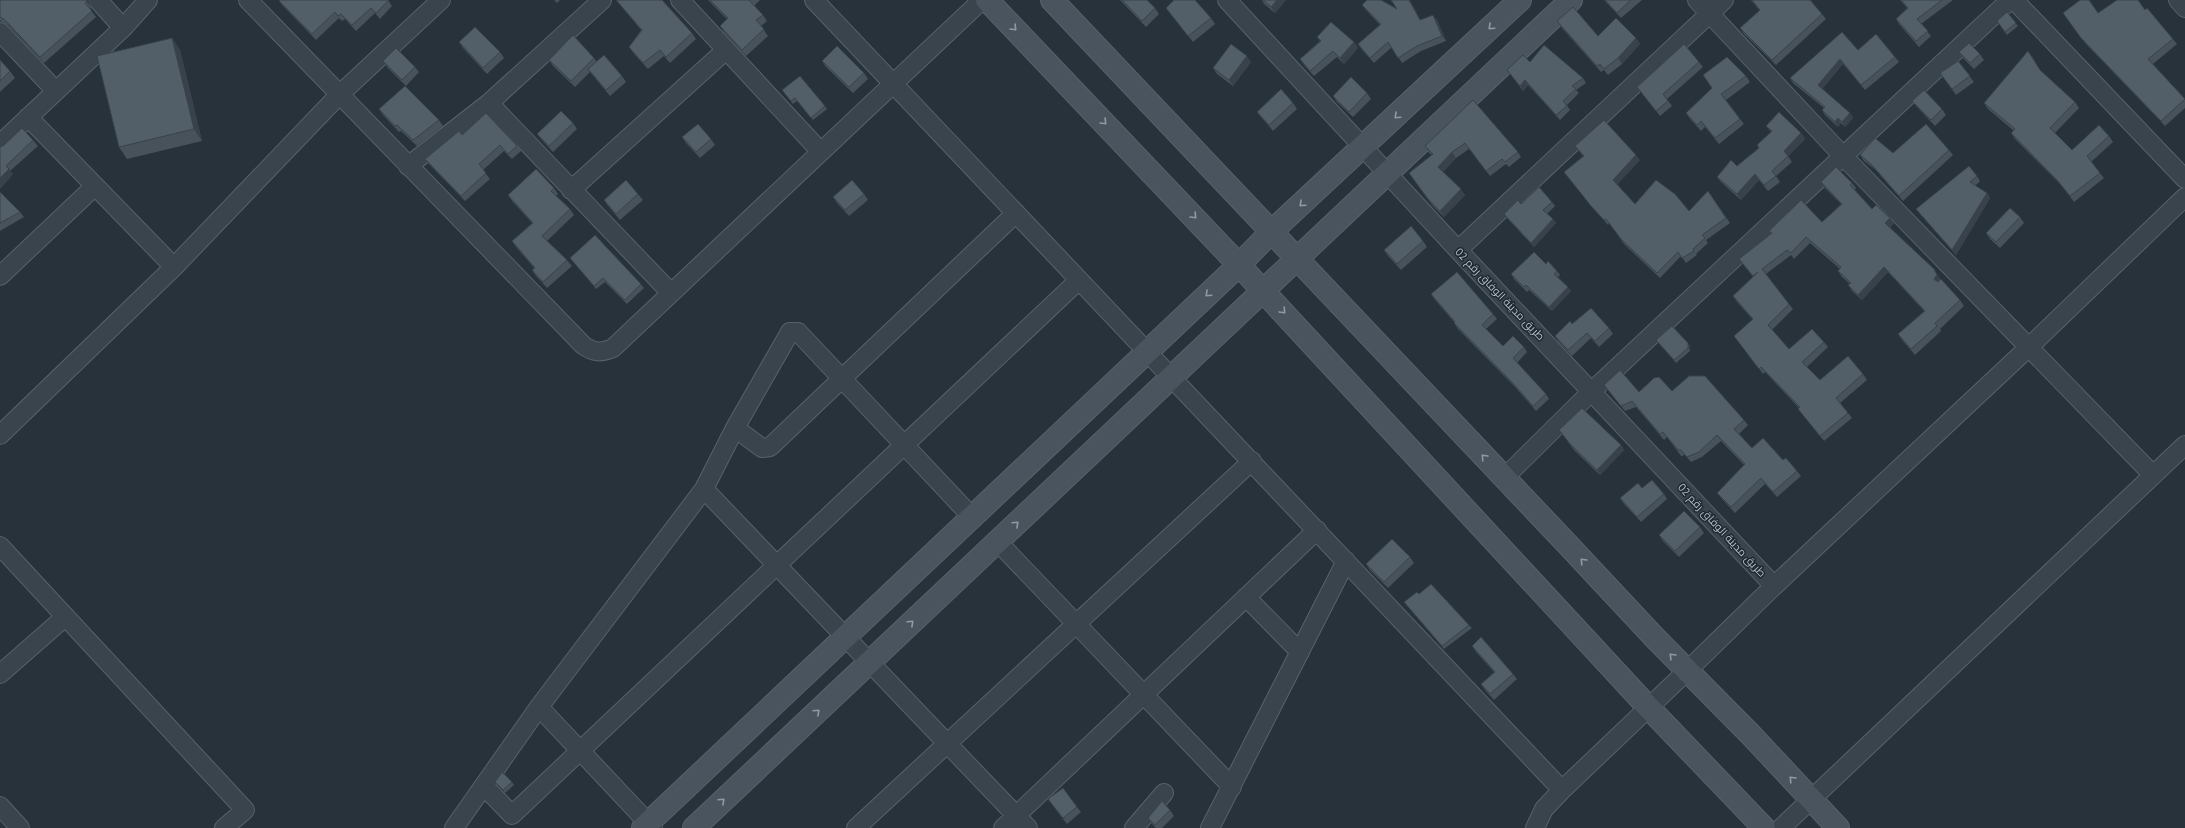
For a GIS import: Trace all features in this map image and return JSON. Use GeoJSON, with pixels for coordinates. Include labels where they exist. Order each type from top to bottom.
{"type":"FeatureCollection","features":[{"type":"Feature","properties":{"kind":"main road"},"geometry":{"type":"LineString","coordinates":[[987,0],[1240,264],[1649,708],[1764,828]]}},
{"type":"Feature","properties":{"kind":"main road"},"geometry":{"type":"LineString","coordinates":[[1052,0],[1271,232],[1298,258],[1687,672],[1751,735],[1810,800],[1838,828]]}},
{"type":"Feature","properties":{"kind":"main road"},"geometry":{"type":"LineString","coordinates":[[648,826],[845,637],[1240,264],[1271,232],[1363,148],[1520,0]]}},
{"type":"Feature","properties":{"kind":"main road"},"geometry":{"type":"LineString","coordinates":[[694,828],[1571,0]]}},
{"type":"Feature","properties":{"kind":"street"},"geometry":{"type":"LineString","coordinates":[[98,0],[123,28]]}},
{"type":"Feature","properties":{"kind":"street"},"geometry":{"type":"LineString","coordinates":[[0,144],[123,28],[148,0]]}},
{"type":"Feature","properties":{"kind":"street"},"geometry":{"type":"LineString","coordinates":[[248,0],[338,95],[583,345],[592,351],[603,352],[613,348],[982,0]]}},
{"type":"Feature","properties":{"kind":"street"},"geometry":{"type":"LineString","coordinates":[[0,435],[174,266],[338,95],[441,0]]}},
{"type":"Feature","properties":{"kind":"street"},"geometry":{"type":"LineString","coordinates":[[408,166],[489,104],[602,0]]}},
{"type":"Feature","properties":{"kind":"street"},"geometry":{"type":"LineString","coordinates":[[680,0],[821,152]]}},
{"type":"Feature","properties":{"kind":"street"},"geometry":{"type":"LineString","coordinates":[[814,0],[1148,351],[1562,790]]}},
{"type":"Feature","properties":{"kind":"street","name":"طريق مدينة الوفاق رقم 02"},"geometry":{"type":"LineString","coordinates":[[1227,0],[1387,174],[1774,586]]}},
{"type":"Feature","properties":{"kind":"street"},"geometry":{"type":"LineString","coordinates":[[1697,0],[1843,156],[2030,346],[2153,475]]}},
{"type":"Feature","properties":{"kind":"street"},"geometry":{"type":"LineString","coordinates":[[1458,250],[1724,0]]}},
{"type":"Feature","properties":{"kind":"street"},"geometry":{"type":"LineString","coordinates":[[1504,478],[1592,391],[2010,0]]}},
{"type":"Feature","properties":{"kind":"street"},"geometry":{"type":"LineString","coordinates":[[2014,0],[2185,179]]}},
{"type":"Feature","properties":{"kind":"street"},"geometry":{"type":"LineString","coordinates":[[2178,0],[2185,8]]}},
{"type":"Feature","properties":{"kind":"street"},"geometry":{"type":"LineString","coordinates":[[0,32],[56,91]]}},
{"type":"Feature","properties":{"kind":"street"},"geometry":{"type":"LineString","coordinates":[[571,190],[726,50]]}},
{"type":"Feature","properties":{"kind":"street"},"geometry":{"type":"LineString","coordinates":[[489,104],[671,293]]}},
{"type":"Feature","properties":{"kind":"street"},"geometry":{"type":"LineString","coordinates":[[28,117],[174,266]]}},
{"type":"Feature","properties":{"kind":"street"},"geometry":{"type":"LineString","coordinates":[[0,276],[95,186]]}},
{"type":"Feature","properties":{"kind":"street"},"geometry":{"type":"LineString","coordinates":[[1535,828],[1544,809],[1562,790],[1687,672],[1774,586],[2030,346],[2185,197]]}},
{"type":"Feature","properties":{"kind":"street"},"geometry":{"type":"LineString","coordinates":[[735,428],[762,448],[770,447],[1016,213]]}},
{"type":"Feature","properties":{"kind":"street"},"geometry":{"type":"LineString","coordinates":[[484,786],[512,815],[1079,280]]}},
{"type":"Feature","properties":{"kind":"street"},"geometry":{"type":"LineString","coordinates":[[456,827],[539,708],[704,489],[735,428],[790,332],[798,332],[972,517]]}},
{"type":"Feature","properties":{"kind":"street"},"geometry":{"type":"LineString","coordinates":[[1781,828],[2185,445]]}},
{"type":"Feature","properties":{"kind":"street"},"geometry":{"type":"LineString","coordinates":[[856,828],[1252,461]]}},
{"type":"Feature","properties":{"kind":"street"},"geometry":{"type":"LineString","coordinates":[[704,489],[1022,822]]}},
{"type":"Feature","properties":{"kind":"street"},"geometry":{"type":"LineString","coordinates":[[1003,828],[1022,822],[1144,695],[1317,530]]}},
{"type":"Feature","properties":{"kind":"street"},"geometry":{"type":"LineString","coordinates":[[997,542],[1232,786]]}},
{"type":"Feature","properties":{"kind":"street"},"geometry":{"type":"LineString","coordinates":[[0,546],[245,810],[224,828]]}},
{"type":"Feature","properties":{"kind":"street"},"geometry":{"type":"LineString","coordinates":[[1210,828],[1346,561]]}},
{"type":"Feature","properties":{"kind":"street"},"geometry":{"type":"LineString","coordinates":[[1246,597],[1300,652]]}},
{"type":"Feature","properties":{"kind":"street"},"geometry":{"type":"LineString","coordinates":[[0,674],[65,617]]}},
{"type":"Feature","properties":{"kind":"street"},"geometry":{"type":"LineString","coordinates":[[539,708],[648,826]]}},
{"type":"Feature","properties":{"kind":"street"},"geometry":{"type":"LineString","coordinates":[[1134,828],[1164,793]]}},
{"type":"Feature","properties":{"kind":"street"},"geometry":{"type":"LineString","coordinates":[[0,806],[20,828]]}},
{"type":"Feature","properties":{"kind":"building"},"geometry":{"type":"Polygon","coordinates":[[[0,0],[86,0],[87,2],[85,3],[92,11],[40,57],[4,19],[0,17],[0,0]]]}},
{"type":"Feature","properties":{"kind":"building"},"geometry":{"type":"Polygon","coordinates":[[[389,0],[376,13],[371,8],[352,25],[341,14],[338,16],[335,12],[312,34],[279,1],[389,0]]]}},
{"type":"Feature","properties":{"kind":"building"},"geometry":{"type":"Polygon","coordinates":[[[616,0],[662,0],[692,33],[666,57],[660,50],[643,63],[629,47],[642,30],[616,0]]]}},
{"type":"Feature","properties":{"kind":"building"},"geometry":{"type":"Polygon","coordinates":[[[710,0],[749,0],[763,15],[756,20],[764,29],[742,50],[720,26],[728,18],[710,0]]]}},
{"type":"Feature","properties":{"kind":"building"},"geometry":{"type":"Polygon","coordinates":[[[1122,0],[1147,0],[1155,8],[1142,21],[1122,0]]]}},
{"type":"Feature","properties":{"kind":"building"},"geometry":{"type":"Polygon","coordinates":[[[1174,0],[1195,0],[1211,18],[1188,36],[1166,8],[1174,0]]]}},
{"type":"Feature","properties":{"kind":"building"},"geometry":{"type":"Polygon","coordinates":[[[1263,0],[1277,0],[1271,7],[1263,0]]]}},
{"type":"Feature","properties":{"kind":"building"},"geometry":{"type":"Polygon","coordinates":[[[1367,0],[1381,0],[1397,9],[1391,0],[1409,0],[1420,20],[1433,15],[1442,36],[1417,46],[1398,58],[1388,42],[1370,58],[1358,44],[1381,24],[1362,5],[1367,0]]]}},
{"type":"Feature","properties":{"kind":"building"},"geometry":{"type":"Polygon","coordinates":[[[1605,0],[1631,0],[1617,13],[1605,0]]]}},
{"type":"Feature","properties":{"kind":"building"},"geometry":{"type":"Polygon","coordinates":[[[1752,0],[1810,0],[1822,14],[1772,60],[1740,28],[1760,10],[1752,0]]]}},
{"type":"Feature","properties":{"kind":"building"},"geometry":{"type":"Polygon","coordinates":[[[1901,0],[1942,0],[1917,19],[1928,31],[1916,41],[1896,19],[1908,8],[1901,0]]]}},
{"type":"Feature","properties":{"kind":"building"},"geometry":{"type":"Polygon","coordinates":[[[2080,0],[2089,0],[2098,13],[2117,0],[2138,0],[2145,10],[2147,8],[2173,39],[2148,59],[2185,99],[2161,121],[2081,38],[2063,13],[2080,0]]]}},
{"type":"Feature","properties":{"kind":"building"},"geometry":{"type":"Polygon","coordinates":[[[1573,7],[1598,36],[1616,18],[1636,38],[1618,58],[1604,69],[1600,64],[1597,66],[1557,21],[1573,7]]]}},
{"type":"Feature","properties":{"kind":"building"},"geometry":{"type":"Polygon","coordinates":[[[2007,12],[2016,23],[2005,32],[1997,21],[2007,12]]]}},
{"type":"Feature","properties":{"kind":"building"},"geometry":{"type":"Polygon","coordinates":[[[1331,22],[1354,42],[1340,58],[1333,51],[1310,71],[1300,59],[1321,41],[1317,37],[1331,22]]]}},
{"type":"Feature","properties":{"kind":"building"},"geometry":{"type":"Polygon","coordinates":[[[475,27],[500,52],[483,68],[459,42],[475,27]]]}},
{"type":"Feature","properties":{"kind":"building"},"geometry":{"type":"Polygon","coordinates":[[[1842,32],[1858,50],[1876,34],[1895,57],[1861,85],[1840,59],[1818,85],[1850,113],[1842,122],[1838,118],[1835,122],[1822,110],[1825,107],[1790,78],[1842,32]]]}},
{"type":"Feature","properties":{"kind":"building"},"geometry":{"type":"Polygon","coordinates":[[[573,35],[594,58],[571,81],[549,60],[573,35]]]}},
{"type":"Feature","properties":{"kind":"building"},"geometry":{"type":"Polygon","coordinates":[[[172,38],[194,129],[119,147],[97,56],[172,38]]]}},
{"type":"Feature","properties":{"kind":"building"},"geometry":{"type":"Polygon","coordinates":[[[1969,43],[1980,54],[1970,63],[1959,52],[1969,43]]]}},
{"type":"Feature","properties":{"kind":"building"},"geometry":{"type":"Polygon","coordinates":[[[1231,44],[1247,56],[1229,80],[1213,68],[1231,44]]]}},
{"type":"Feature","properties":{"kind":"building"},"geometry":{"type":"Polygon","coordinates":[[[1684,44],[1699,62],[1663,94],[1668,101],[1656,111],[1637,87],[1684,44]]]}},
{"type":"Feature","properties":{"kind":"building"},"geometry":{"type":"Polygon","coordinates":[[[1544,45],[1583,78],[1572,86],[1576,89],[1563,101],[1567,106],[1556,115],[1525,80],[1520,86],[1507,70],[1523,55],[1530,62],[1544,45]]]}},
{"type":"Feature","properties":{"kind":"building"},"geometry":{"type":"Polygon","coordinates":[[[837,46],[864,73],[849,87],[822,61],[837,46]]]}},
{"type":"Feature","properties":{"kind":"building"},"geometry":{"type":"Polygon","coordinates":[[[396,48],[415,67],[402,80],[383,61],[396,48]]]}},
{"type":"Feature","properties":{"kind":"building"},"geometry":{"type":"Polygon","coordinates":[[[2028,51],[2040,70],[2075,102],[2050,128],[2072,150],[2099,125],[2109,136],[2087,156],[2100,173],[2070,196],[2057,180],[2011,133],[2015,129],[1984,103],[2028,51]]]}},
{"type":"Feature","properties":{"kind":"building"},"geometry":{"type":"Polygon","coordinates":[[[604,55],[622,76],[606,90],[588,69],[604,55]]]}},
{"type":"Feature","properties":{"kind":"building"},"geometry":{"type":"Polygon","coordinates":[[[1727,57],[1746,76],[1721,94],[1740,119],[1715,138],[1701,121],[1697,125],[1686,113],[1712,88],[1703,75],[1727,57]]]}},
{"type":"Feature","properties":{"kind":"building"},"geometry":{"type":"Polygon","coordinates":[[[0,60],[10,71],[0,81],[0,60]]]}},
{"type":"Feature","properties":{"kind":"building"},"geometry":{"type":"Polygon","coordinates":[[[1958,61],[1970,76],[1952,89],[1940,73],[1958,61]]]}},
{"type":"Feature","properties":{"kind":"building"},"geometry":{"type":"Polygon","coordinates":[[[800,76],[825,106],[811,118],[795,98],[791,101],[782,90],[800,76]]]}},
{"type":"Feature","properties":{"kind":"building"},"geometry":{"type":"Polygon","coordinates":[[[1351,77],[1367,93],[1349,112],[1333,96],[1351,77]]]}},
{"type":"Feature","properties":{"kind":"building"},"geometry":{"type":"Polygon","coordinates":[[[405,86],[439,120],[413,140],[397,125],[395,126],[379,109],[405,86]]]}},
{"type":"Feature","properties":{"kind":"building"},"geometry":{"type":"Polygon","coordinates":[[[1281,89],[1293,103],[1269,125],[1257,112],[1281,89]]]}},
{"type":"Feature","properties":{"kind":"building"},"geometry":{"type":"Polygon","coordinates":[[[1924,90],[1942,109],[1931,120],[1912,101],[1924,90]]]}},
{"type":"Feature","properties":{"kind":"building"},"geometry":{"type":"Polygon","coordinates":[[[1473,100],[1518,152],[1505,162],[1502,159],[1486,171],[1465,143],[1452,152],[1438,167],[1461,189],[1440,211],[1428,199],[1409,173],[1433,154],[1425,146],[1473,100]]]}},
{"type":"Feature","properties":{"kind":"building"},"geometry":{"type":"Polygon","coordinates":[[[561,111],[573,123],[549,146],[537,134],[561,111]]]}},
{"type":"Feature","properties":{"kind":"building"},"geometry":{"type":"Polygon","coordinates":[[[1779,112],[1801,133],[1784,151],[1788,156],[1772,171],[1776,176],[1764,185],[1755,174],[1737,194],[1717,177],[1731,160],[1737,166],[1759,148],[1757,145],[1772,131],[1766,126],[1779,112]]]}},
{"type":"Feature","properties":{"kind":"building"},"geometry":{"type":"Polygon","coordinates":[[[486,113],[517,146],[508,154],[500,145],[479,164],[486,173],[461,196],[425,159],[459,131],[462,135],[486,113]]]}},
{"type":"Feature","properties":{"kind":"building"},"geometry":{"type":"Polygon","coordinates":[[[1604,120],[1636,155],[1613,180],[1635,204],[1656,180],[1675,194],[1689,211],[1708,191],[1726,218],[1702,235],[1705,238],[1693,249],[1694,251],[1682,258],[1678,252],[1657,273],[1621,239],[1606,219],[1604,220],[1591,206],[1564,172],[1584,156],[1575,146],[1604,120]]]}},
{"type":"Feature","properties":{"kind":"building"},"geometry":{"type":"Polygon","coordinates":[[[698,124],[711,139],[696,152],[682,137],[698,124]]]}},
{"type":"Feature","properties":{"kind":"building"},"geometry":{"type":"Polygon","coordinates":[[[1926,124],[1949,150],[1899,196],[1871,164],[1860,155],[1875,138],[1893,153],[1926,124]]]}},
{"type":"Feature","properties":{"kind":"building"},"geometry":{"type":"Polygon","coordinates":[[[22,128],[33,140],[6,166],[9,169],[0,178],[0,147],[3,146],[22,128]]]}},
{"type":"Feature","properties":{"kind":"building"},"geometry":{"type":"Polygon","coordinates":[[[1969,166],[1977,176],[1970,182],[1987,193],[1952,250],[1916,209],[1969,166]]]}},
{"type":"Feature","properties":{"kind":"building"},"geometry":{"type":"Polygon","coordinates":[[[1836,167],[1852,183],[1850,185],[1872,209],[1876,205],[1890,218],[1885,223],[1934,269],[1937,275],[1934,279],[1938,282],[1941,279],[1960,300],[1935,323],[1937,326],[1911,349],[1898,334],[1925,311],[1884,267],[1858,295],[1848,285],[1851,283],[1838,271],[1841,267],[1806,237],[1791,253],[1787,250],[1762,269],[1789,304],[1768,325],[1789,349],[1812,329],[1824,342],[1802,362],[1820,380],[1848,356],[1863,374],[1836,398],[1848,413],[1820,436],[1798,409],[1800,407],[1761,367],[1759,369],[1734,336],[1753,319],[1733,296],[1758,272],[1753,276],[1739,259],[1772,233],[1769,231],[1801,200],[1822,222],[1842,204],[1821,182],[1836,167]]]}},
{"type":"Feature","properties":{"kind":"building"},"geometry":{"type":"Polygon","coordinates":[[[536,169],[554,188],[551,191],[570,209],[542,236],[567,260],[543,282],[532,270],[535,268],[512,241],[533,223],[508,195],[536,169]]]}},
{"type":"Feature","properties":{"kind":"building"},"geometry":{"type":"Polygon","coordinates":[[[626,180],[638,194],[616,214],[604,200],[626,180]]]}},
{"type":"Feature","properties":{"kind":"building"},"geometry":{"type":"Polygon","coordinates":[[[852,180],[864,194],[845,210],[833,197],[852,180]]]}},
{"type":"Feature","properties":{"kind":"building"},"geometry":{"type":"Polygon","coordinates":[[[1539,187],[1552,202],[1543,210],[1553,219],[1531,243],[1504,214],[1518,200],[1521,204],[1539,187]]]}},
{"type":"Feature","properties":{"kind":"building"},"geometry":{"type":"Polygon","coordinates":[[[0,192],[20,212],[0,223],[0,192]]]}},
{"type":"Feature","properties":{"kind":"building"},"geometry":{"type":"Polygon","coordinates":[[[2010,208],[2020,217],[1996,242],[1986,233],[2010,208]]]}},
{"type":"Feature","properties":{"kind":"building"},"geometry":{"type":"Polygon","coordinates":[[[1411,226],[1423,241],[1397,264],[1384,250],[1411,226]]]}},
{"type":"Feature","properties":{"kind":"building"},"geometry":{"type":"Polygon","coordinates":[[[595,235],[641,284],[625,300],[603,278],[594,286],[570,258],[595,235]]]}},
{"type":"Feature","properties":{"kind":"building"},"geometry":{"type":"Polygon","coordinates":[[[1534,252],[1546,264],[1548,261],[1557,271],[1554,274],[1568,287],[1549,307],[1526,285],[1524,287],[1511,274],[1534,252]]]}},
{"type":"Feature","properties":{"kind":"building"},"geometry":{"type":"Polygon","coordinates":[[[1457,272],[1493,314],[1482,325],[1503,346],[1513,336],[1524,347],[1513,358],[1546,394],[1533,406],[1511,381],[1454,323],[1455,322],[1431,294],[1457,272]]]}},
{"type":"Feature","properties":{"kind":"building"},"geometry":{"type":"Polygon","coordinates":[[[1591,308],[1609,328],[1595,341],[1587,333],[1568,350],[1555,336],[1570,321],[1572,324],[1591,308]]]}},
{"type":"Feature","properties":{"kind":"building"},"geometry":{"type":"Polygon","coordinates":[[[1672,326],[1688,343],[1688,348],[1674,360],[1656,340],[1672,326]]]}},
{"type":"Feature","properties":{"kind":"building"},"geometry":{"type":"Polygon","coordinates":[[[1620,370],[1639,392],[1654,378],[1659,377],[1672,391],[1689,376],[1705,376],[1744,420],[1734,429],[1752,448],[1763,438],[1783,460],[1786,458],[1797,471],[1773,492],[1761,478],[1731,507],[1717,493],[1745,464],[1717,435],[1699,452],[1687,457],[1681,450],[1678,450],[1663,432],[1660,434],[1632,401],[1621,406],[1604,385],[1620,370]]]}},
{"type":"Feature","properties":{"kind":"building"},"geometry":{"type":"Polygon","coordinates":[[[1582,408],[1621,445],[1597,470],[1571,445],[1559,430],[1582,408]]]}},
{"type":"Feature","properties":{"kind":"building"},"geometry":{"type":"Polygon","coordinates":[[[1652,480],[1664,494],[1637,517],[1620,498],[1638,483],[1642,488],[1652,480]]]}},
{"type":"Feature","properties":{"kind":"building"},"geometry":{"type":"Polygon","coordinates":[[[1684,511],[1700,527],[1675,551],[1659,535],[1684,511]]]}},
{"type":"Feature","properties":{"kind":"building"},"geometry":{"type":"Polygon","coordinates":[[[1392,539],[1410,557],[1384,582],[1366,564],[1392,539]]]}},
{"type":"Feature","properties":{"kind":"building"},"geometry":{"type":"Polygon","coordinates":[[[1431,584],[1469,625],[1442,646],[1404,602],[1417,592],[1419,594],[1431,584]]]}},
{"type":"Feature","properties":{"kind":"building"},"geometry":{"type":"Polygon","coordinates":[[[1481,637],[1513,674],[1490,694],[1481,684],[1495,672],[1472,646],[1481,637]]]}},
{"type":"Feature","properties":{"kind":"building"},"geometry":{"type":"Polygon","coordinates":[[[502,772],[512,782],[503,790],[495,782],[502,772]]]}},
{"type":"Feature","properties":{"kind":"building"},"geometry":{"type":"Polygon","coordinates":[[[1063,788],[1077,807],[1063,818],[1048,799],[1063,788]]]}},
{"type":"Feature","properties":{"kind":"building"},"geometry":{"type":"Polygon","coordinates":[[[1162,801],[1170,810],[1155,825],[1148,818],[1162,801]]]}}]}
